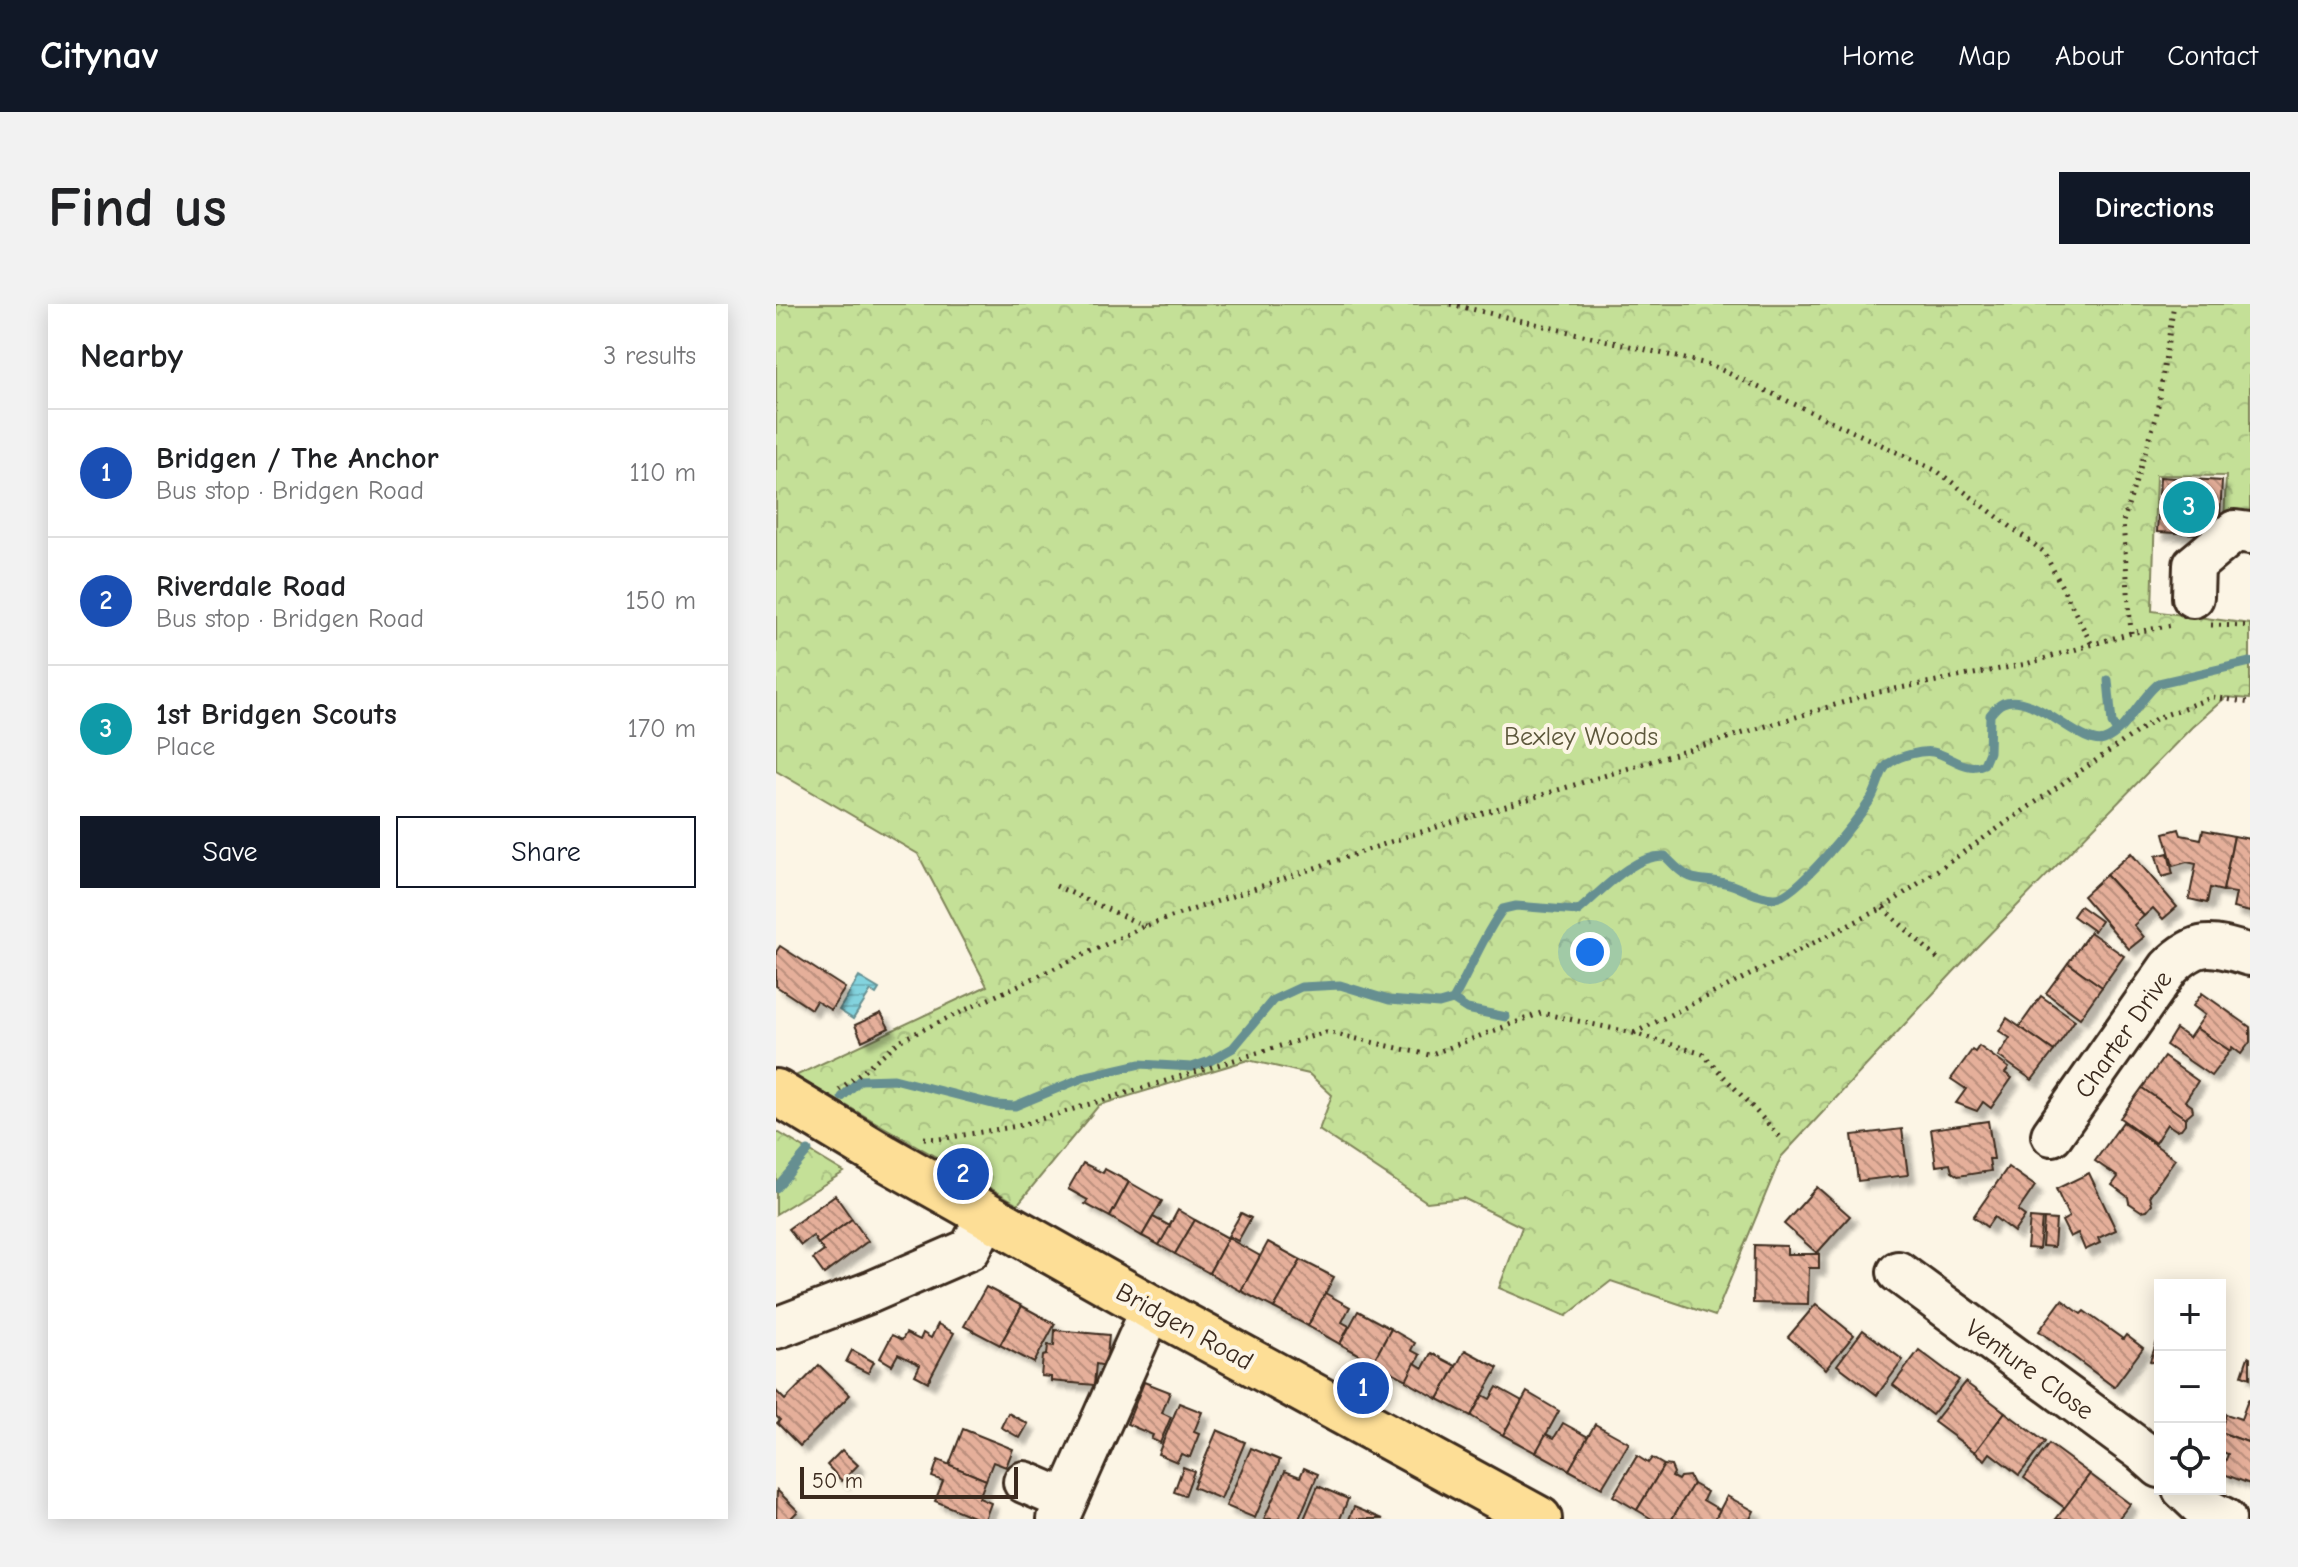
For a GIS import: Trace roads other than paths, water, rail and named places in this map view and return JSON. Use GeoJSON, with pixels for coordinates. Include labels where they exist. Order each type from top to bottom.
{"type":"FeatureCollection","features":[{"type":"Feature","properties":{"kind":"main road","name":"Bridgen Road"},"geometry":{"type":"LineString","coordinates":[[776,1092],[834,1113],[884,1157],[1152,1308],[1539,1519]]}},
{"type":"Feature","properties":{"kind":"street"},"geometry":{"type":"LineString","coordinates":[[2193,616],[2194,565],[2235,531],[2250,533]]}},
{"type":"Feature","properties":{"kind":"street","name":"Charter Drive"},"geometry":{"type":"LineString","coordinates":[[2052,1135],[2184,951],[2219,945],[2250,955]]}},
{"type":"Feature","properties":{"kind":"street"},"geometry":{"type":"LineString","coordinates":[[776,1328],[871,1292],[970,1249],[987,1216]]}},
{"type":"Feature","properties":{"kind":"street","name":"Venture Close"},"geometry":{"type":"LineString","coordinates":[[1898,1272],[2154,1462]]}},
{"type":"Feature","properties":{"kind":"street"},"geometry":{"type":"LineString","coordinates":[[1024,1482],[1062,1510],[1152,1308]]}},
{"type":"Feature","properties":{"kind":"street"},"geometry":{"type":"LineString","coordinates":[[2189,1495],[2202,1507],[2225,1519]]}},
{"type":"Feature","properties":{"kind":"water"},"geometry":{"type":"Polygon","coordinates":[[[859,977],[879,989],[876,994],[871,991],[853,1019],[839,1010],[859,977]]]}},
{"type":"Feature","properties":{"kind":"waterway"},"geometry":{"type":"LineString","coordinates":[[842,1097],[860,1080],[894,1079],[996,1105],[1015,1106],[1087,1076],[1140,1064],[1192,1067],[1233,1048],[1273,1000],[1301,987],[1340,985],[1389,1000],[1439,1004],[1453,1000],[1503,909],[1516,906],[1578,911],[1629,868],[1641,861],[1665,856],[1689,877],[1724,883],[1770,898],[1785,895],[1841,839],[1871,799],[1882,773],[1891,762],[1911,754],[1928,752],[1964,765],[1984,764],[1989,752],[1990,715],[2001,704],[2015,701],[2028,704],[2083,736],[2104,740],[2126,723],[2159,683],[2250,662]]}},
{"type":"Feature","properties":{"kind":"waterway"},"geometry":{"type":"LineString","coordinates":[[2108,680],[2112,723],[2117,731]]}},
{"type":"Feature","properties":{"kind":"waterway"},"geometry":{"type":"LineString","coordinates":[[1453,1000],[1467,1009],[1506,1017]]}},
{"type":"Feature","properties":{"kind":"waterway"},"geometry":{"type":"LineString","coordinates":[[776,1188],[808,1151]]}},
{"type":"Feature","properties":{"kind":"place","name":"1st Bridgen Scouts"},"geometry":{"type":"Point","coordinates":[2189,507]}},
{"type":"Feature","properties":{"kind":"place","name":"Riverdale Road"},"geometry":{"type":"Point","coordinates":[963,1174]}},
{"type":"Feature","properties":{"kind":"place","name":"Bridgen / The Anchor"},"geometry":{"type":"Point","coordinates":[1363,1388]}},
{"type":"Feature","properties":{"kind":"park label","name":"Bexley Woods"},"geometry":{"type":"Point","coordinates":[1581,736]}}]}
